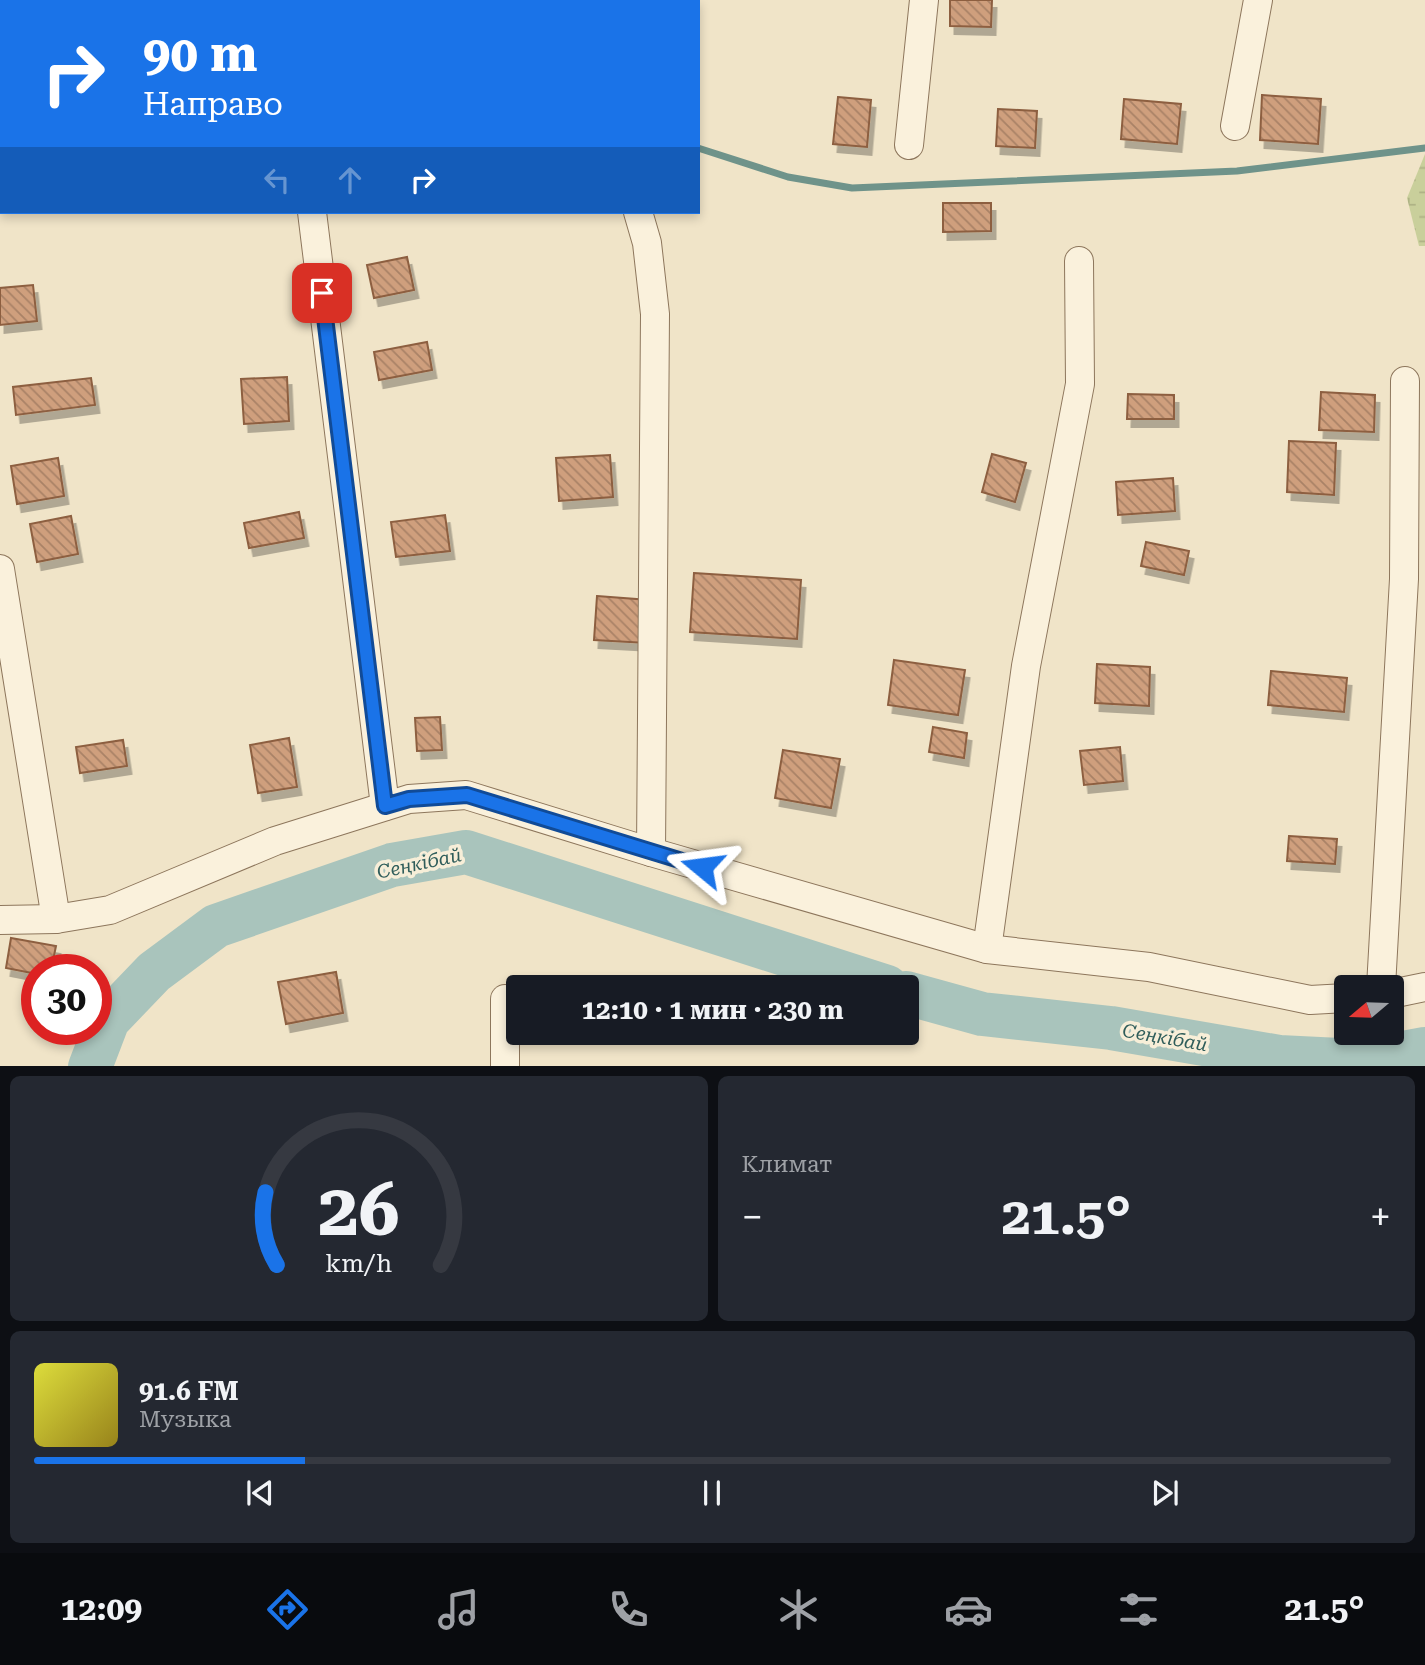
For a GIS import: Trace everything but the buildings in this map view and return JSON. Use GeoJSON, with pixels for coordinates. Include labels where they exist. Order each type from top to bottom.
{"type":"FeatureCollection","features":[{"type":"Feature","properties":{"kind":"street"},"geometry":{"type":"LineString","coordinates":[[909,145],[924,0]]}},
{"type":"Feature","properties":{"kind":"street"},"geometry":{"type":"LineString","coordinates":[[1235,126],[1258,0]]}},
{"type":"Feature","properties":{"kind":"street"},"geometry":{"type":"LineString","coordinates":[[313,214],[385,806]]}},
{"type":"Feature","properties":{"kind":"street"},"geometry":{"type":"LineString","coordinates":[[639,214],[647,243],[655,314],[651,852]]}},
{"type":"Feature","properties":{"kind":"street"},"geometry":{"type":"LineString","coordinates":[[987,949],[1026,666],[1080,384],[1079,261]]}},
{"type":"Feature","properties":{"kind":"street"},"geometry":{"type":"LineString","coordinates":[[1382,975],[1404,579],[1405,381]]}},
{"type":"Feature","properties":{"kind":"street"},"geometry":{"type":"LineString","coordinates":[[0,569],[56,919]]}},
{"type":"Feature","properties":{"kind":"street"},"geometry":{"type":"LineString","coordinates":[[0,920],[56,919],[110,911],[275,841],[409,799],[467,795],[651,852],[987,949],[1149,967],[1310,1000],[1334,999]]}},
{"type":"Feature","properties":{"kind":"street"},"geometry":{"type":"LineString","coordinates":[[1404,992],[1425,988]]}},
{"type":"Feature","properties":{"kind":"street"},"geometry":{"type":"LineString","coordinates":[[505,999],[505,1066]]}},
{"type":"Feature","properties":{"kind":"green space"},"geometry":{"type":"Polygon","coordinates":[[[1425,154],[1425,246],[1419,246],[1407,198],[1425,154]]]}},
{"type":"Feature","properties":{"kind":"waterway"},"geometry":{"type":"LineString","coordinates":[[700,149],[788,177],[852,188],[1237,171],[1425,148]]}},
{"type":"Feature","properties":{"kind":"waterway","name":"Сеңкібай"},"geometry":{"type":"LineString","coordinates":[[90,1066],[108,1020],[154,972],[216,926],[392,865],[466,852],[850,975]]}},
{"type":"Feature","properties":{"kind":"waterway","name":"Сеңкібай"},"geometry":{"type":"LineString","coordinates":[[919,997],[982,1014],[1111,1028],[1279,1057],[1360,1061],[1425,1049]]}},
{"type":"Feature","properties":{"kind":"route"},"geometry":{"type":"LineString","coordinates":[[322,293],[385,806],[409,799],[467,795],[702,867]]}}]}
